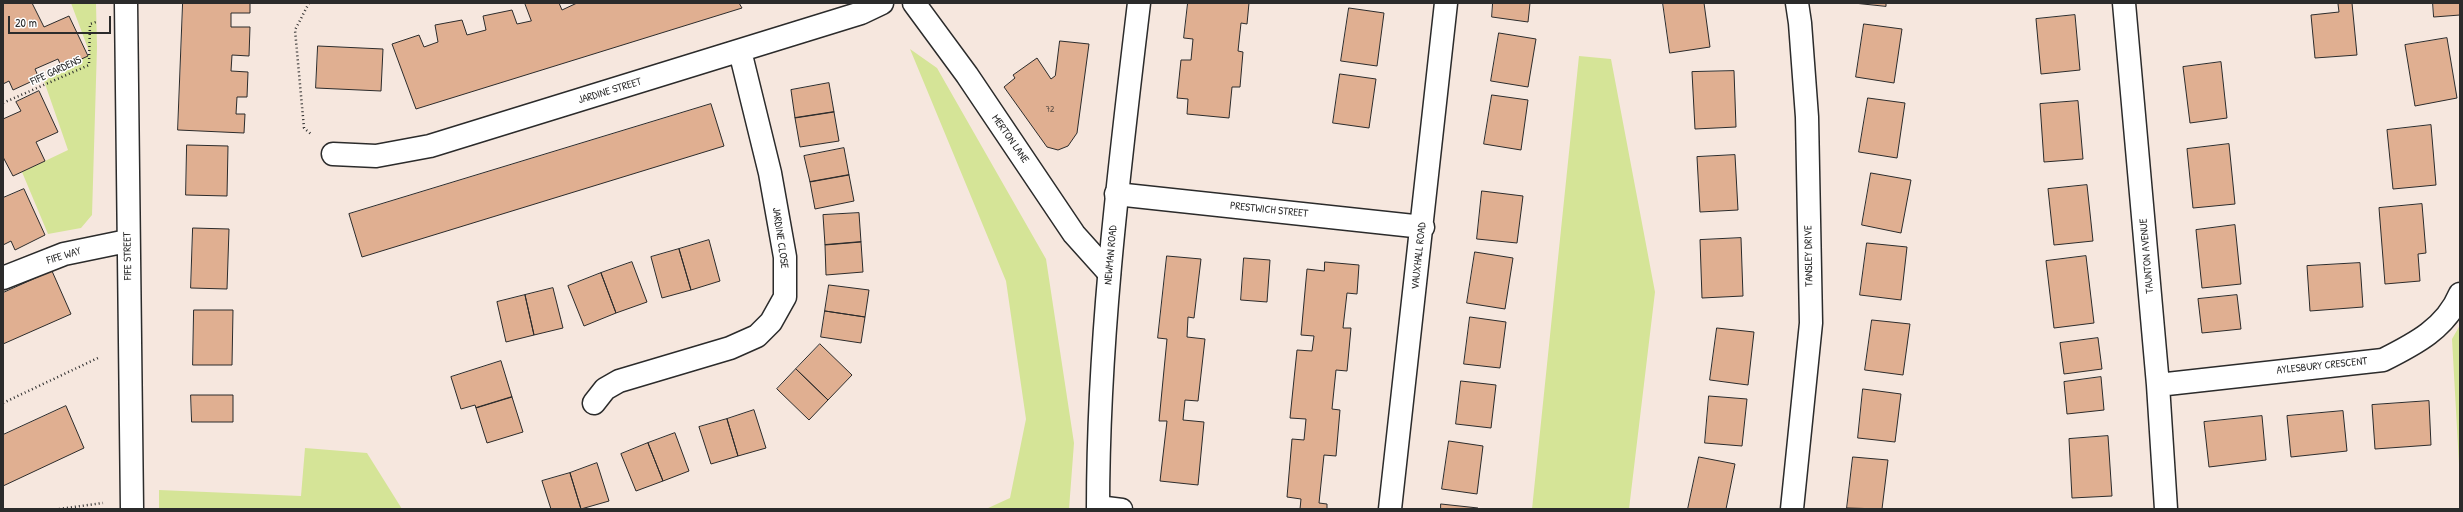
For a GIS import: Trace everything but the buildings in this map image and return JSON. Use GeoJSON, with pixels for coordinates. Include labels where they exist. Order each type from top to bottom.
{"type":"FeatureCollection","features":[{"type":"Feature","properties":{"kind":"street","name":"JARDINE STREET"},"geometry":{"type":"LineString","coordinates":[[333,154],[376,156],[430,146],[861,13],[882,3]]}},
{"type":"Feature","properties":{"kind":"street","name":"MERTON LANE"},"geometry":{"type":"LineString","coordinates":[[914,3],[971,82],[1074,234],[1108,274]]}},
{"type":"Feature","properties":{"kind":"street","name":"NEWMAN ROAD"},"geometry":{"type":"LineString","coordinates":[[1098,508],[1099,418],[1108,274],[1139,3]]}},
{"type":"Feature","properties":{"kind":"street","name":"VAUXHALL ROAD"},"geometry":{"type":"LineString","coordinates":[[1390,509],[1423,227],[1446,3]]}},
{"type":"Feature","properties":{"kind":"street","name":"TANSLEY DRIVE"},"geometry":{"type":"LineString","coordinates":[[1792,509],[1811,323],[1807,117],[1797,3]]}},
{"type":"Feature","properties":{"kind":"street","name":"TAUNTON AVENUE"},"geometry":{"type":"LineString","coordinates":[[2124,3],[2158,385],[2166,509]]}},
{"type":"Feature","properties":{"kind":"street","name":"FIFE STREET"},"geometry":{"type":"LineString","coordinates":[[126,9],[127,241],[132,504]]}},
{"type":"Feature","properties":{"kind":"street","name":"JARDINE CLOSE"},"geometry":{"type":"LineString","coordinates":[[594,404],[605,389],[619,381],[730,348],[757,336],[770,322],[785,297],[785,257],[770,173],[740,51]]}},
{"type":"Feature","properties":{"kind":"street","name":"PRESTWICH STREET"},"geometry":{"type":"LineString","coordinates":[[1116,194],[1423,227]]}},
{"type":"Feature","properties":{"kind":"street","name":"FIFE WAY"},"geometry":{"type":"LineString","coordinates":[[3,278],[64,254],[127,241]]}},
{"type":"Feature","properties":{"kind":"street","name":"AYLESBURY CRESCENT"},"geometry":{"type":"LineString","coordinates":[[2158,385],[2383,360],[2412,346],[2440,325],[2456,304],[2460,294]]}},
{"type":"Feature","properties":{"kind":"lane"},"geometry":{"type":"LineString","coordinates":[[1098,508],[1122,509]]}},
{"type":"Feature","properties":{"kind":"path"},"geometry":{"type":"LineString","coordinates":[[309,3],[296,30],[304,128],[333,154]]}},
{"type":"Feature","properties":{"kind":"path","name":"FIFE GARDENS"},"geometry":{"type":"LineString","coordinates":[[3,104],[89,65],[90,24],[126,9]]}},
{"type":"Feature","properties":{"kind":"path"},"geometry":{"type":"LineString","coordinates":[[3,403],[129,344]]}},
{"type":"Feature","properties":{"kind":"path"},"geometry":{"type":"LineString","coordinates":[[59,509],[132,504]]}},
{"type":"Feature","properties":{"kind":"green space"},"geometry":{"type":"Polygon","coordinates":[[[71,3],[96,3],[97,47],[92,215],[81,228],[48,234],[22,172],[68,150],[44,81],[90,54],[71,3]]]}},
{"type":"Feature","properties":{"kind":"green space"},"geometry":{"type":"Polygon","coordinates":[[[910,49],[937,68],[1046,259],[1074,443],[1069,509],[986,509],[1010,498],[1026,419],[1006,281],[910,49]]]}},
{"type":"Feature","properties":{"kind":"green space"},"geometry":{"type":"Polygon","coordinates":[[[1579,56],[1611,59],[1655,292],[1629,509],[1532,509],[1579,56]]]}},
{"type":"Feature","properties":{"kind":"green space"},"geometry":{"type":"Polygon","coordinates":[[[2460,325],[2460,482],[2452,339],[2460,325]]]}},
{"type":"Feature","properties":{"kind":"green space"},"geometry":{"type":"Polygon","coordinates":[[[305,448],[367,453],[402,509],[159,509],[159,490],[301,496],[305,448]]]}}]}
